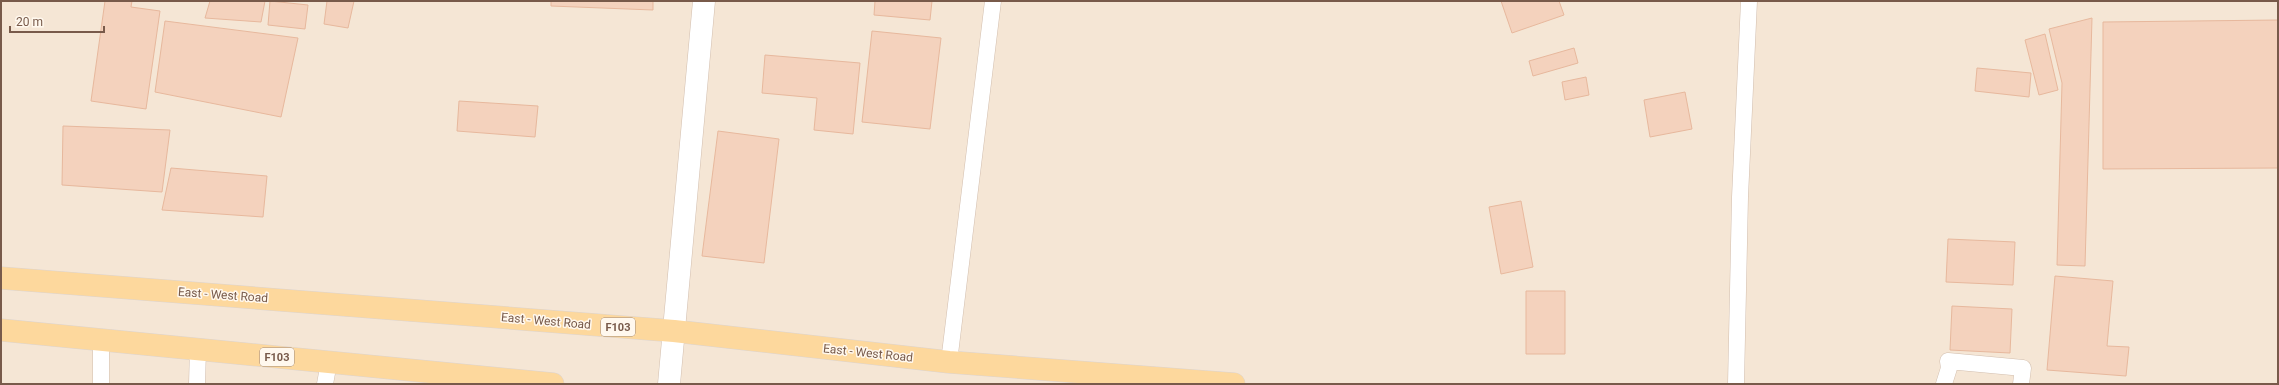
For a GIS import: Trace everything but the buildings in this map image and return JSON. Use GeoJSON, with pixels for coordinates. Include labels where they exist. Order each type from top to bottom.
{"type":"FeatureCollection","features":[{"type":"Feature","properties":{"kind":"main road","name":"East - West Road"},"geometry":{"type":"LineString","coordinates":[[1,278],[674,331],[949,362],[1234,384]]}},
{"type":"Feature","properties":{"kind":"main road","name":"F103"},"geometry":{"type":"LineString","coordinates":[[1,330],[553,384]]}},
{"type":"Feature","properties":{"kind":"street"},"geometry":{"type":"LineString","coordinates":[[669,384],[704,1]]}},
{"type":"Feature","properties":{"kind":"lane"},"geometry":{"type":"LineString","coordinates":[[949,362],[993,1]]}},
{"type":"Feature","properties":{"kind":"lane"},"geometry":{"type":"LineString","coordinates":[[1736,384],[1740,197],[1749,1]]}},
{"type":"Feature","properties":{"kind":"lane"},"geometry":{"type":"LineString","coordinates":[[101,340],[101,384]]}},
{"type":"Feature","properties":{"kind":"lane"},"geometry":{"type":"LineString","coordinates":[[197,384],[198,349]]}},
{"type":"Feature","properties":{"kind":"lane"},"geometry":{"type":"LineString","coordinates":[[1944,384],[1949,368],[1948,361],[2023,368],[2020,384]]}},
{"type":"Feature","properties":{"kind":"lane"},"geometry":{"type":"LineString","coordinates":[[325,384],[329,362]]}},
{"type":"Feature","properties":{"kind":"shaded area"},"geometry":{"type":"Polygon","coordinates":[[[1,1],[2278,1],[2278,384],[1,384],[1,1]]]}}]}
